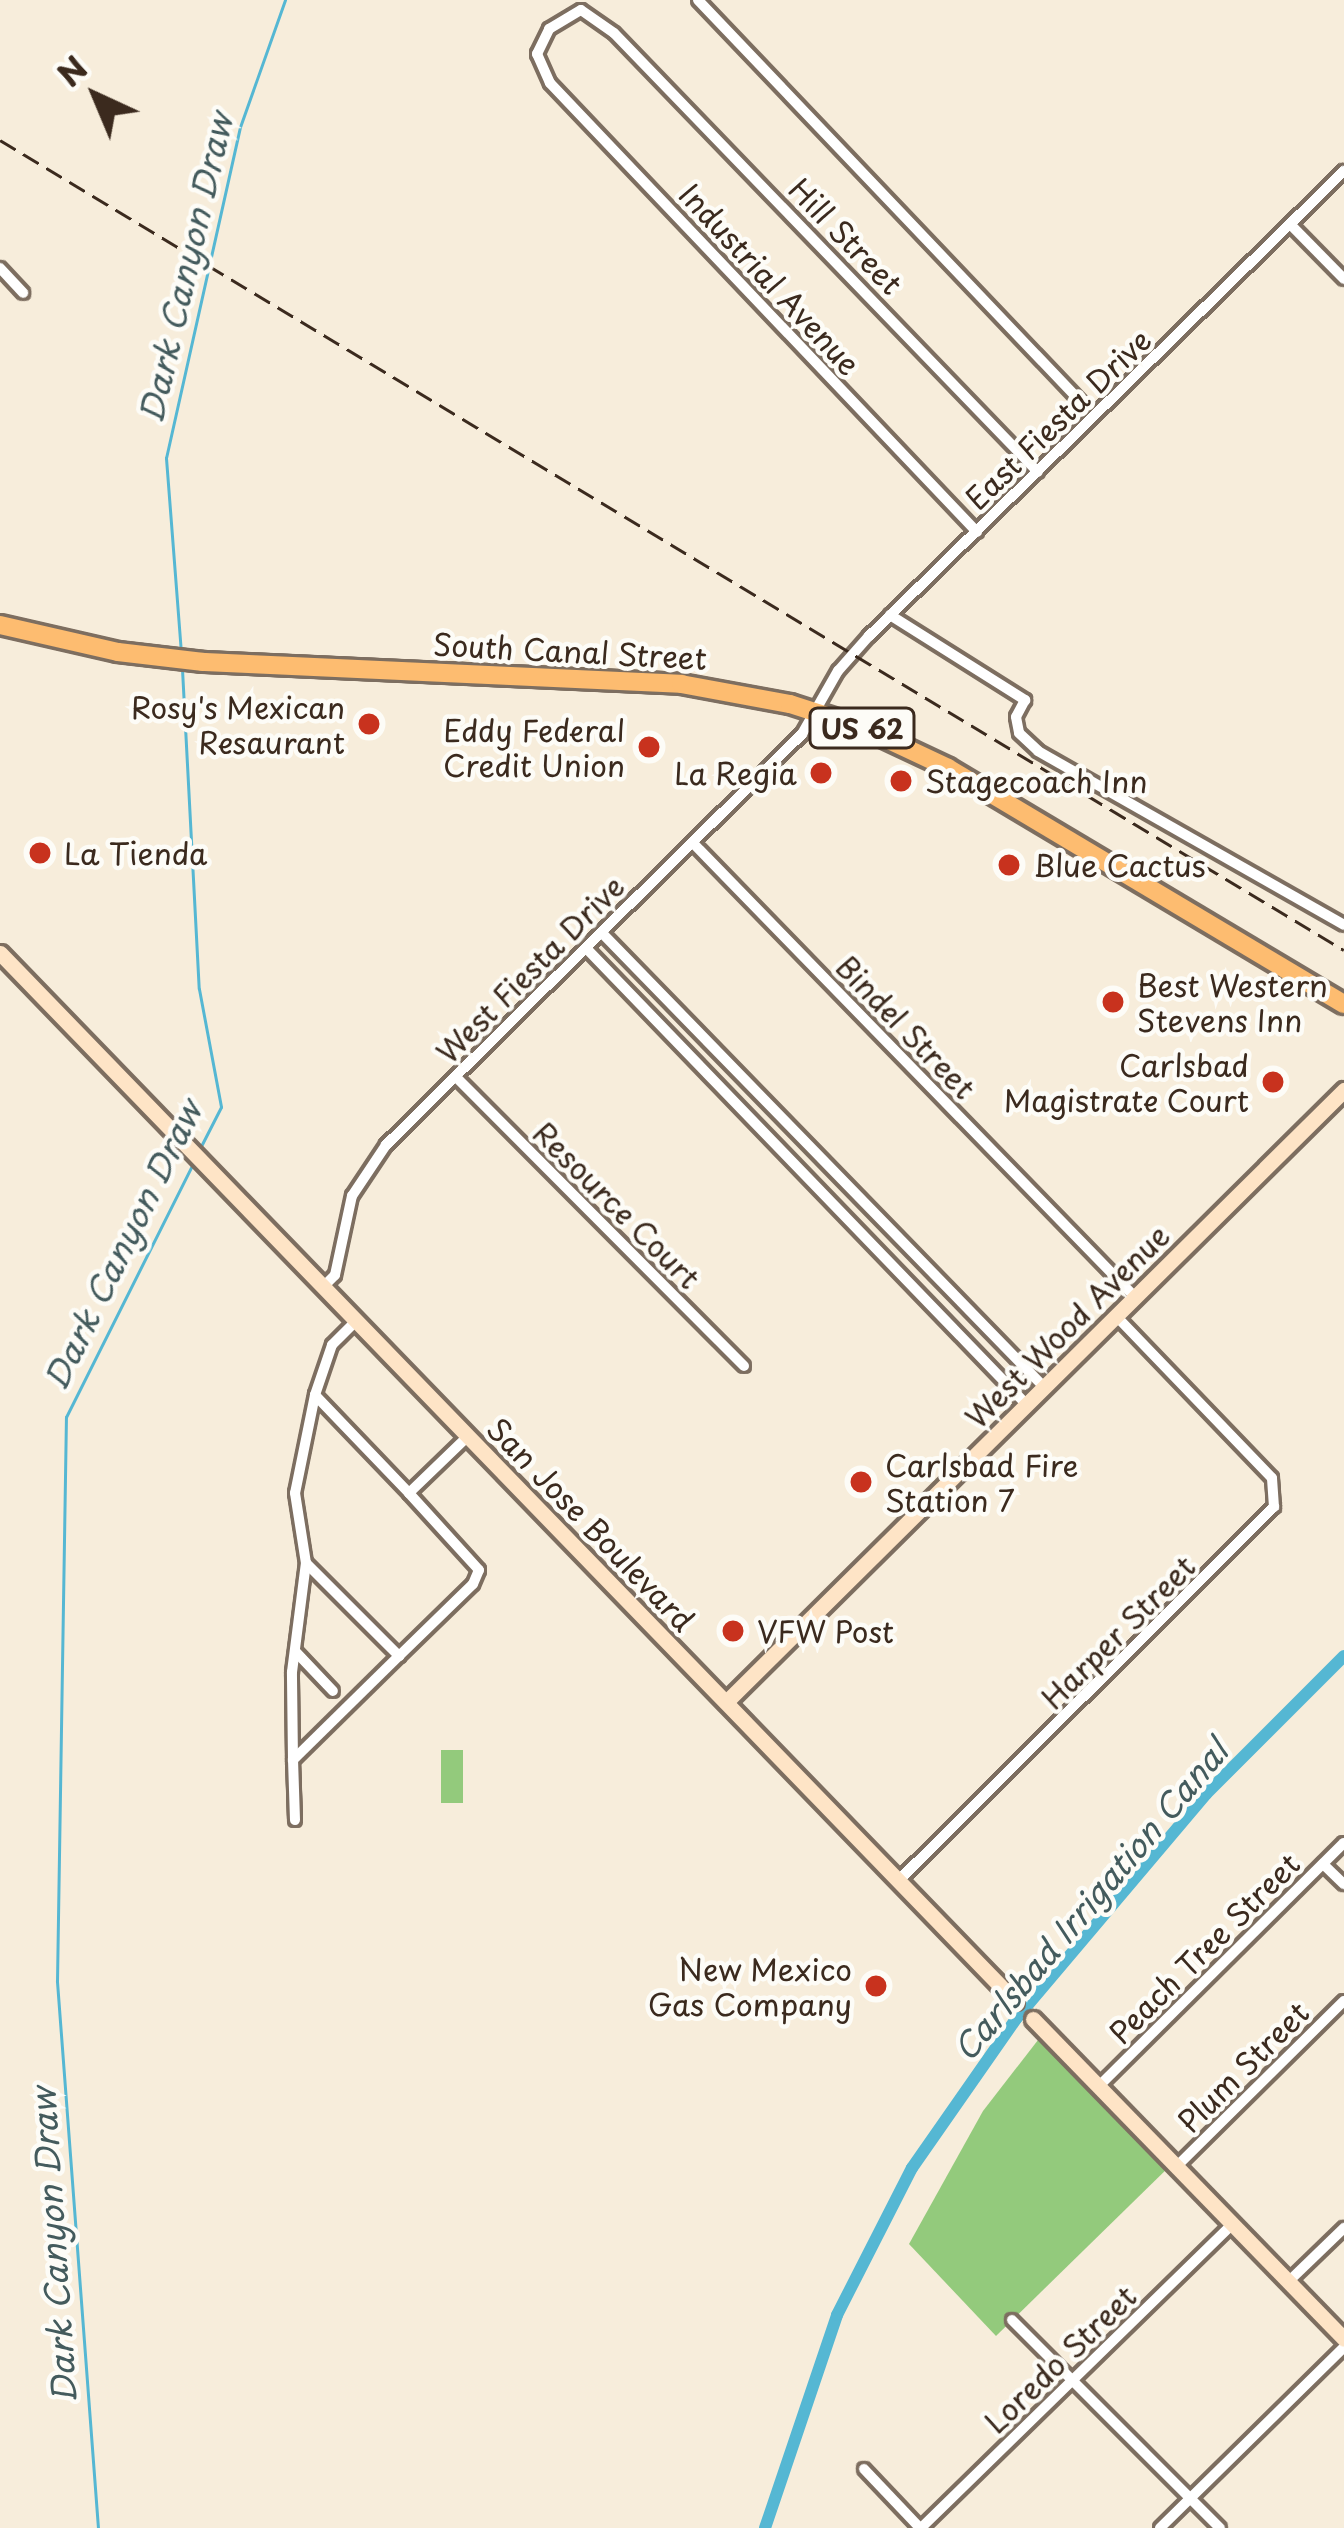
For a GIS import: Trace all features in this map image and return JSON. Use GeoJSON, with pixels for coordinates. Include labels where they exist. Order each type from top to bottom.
{"type":"FeatureCollection","features":[{"type":"Feature","properties":{"kind":"highway","name":"South Canal Street"},"geometry":{"type":"LineString","coordinates":[[2,624],[162,658],[681,684],[819,712],[948,768],[1344,1004]]}},
{"type":"Feature","properties":{"kind":"street"},"geometry":{"type":"LineString","coordinates":[[698,0],[1083,404]]}},
{"type":"Feature","properties":{"kind":"street","name":"Hill Street"},"geometry":{"type":"LineString","coordinates":[[537,54],[548,29],[574,11],[588,12],[1039,472]]}},
{"type":"Feature","properties":{"kind":"street","name":"Industrial Avenue"},"geometry":{"type":"LineString","coordinates":[[537,54],[557,91],[976,532]]}},
{"type":"Feature","properties":{"kind":"street","name":"East Fiesta Drive"},"geometry":{"type":"LineString","coordinates":[[819,712],[838,671],[890,616],[1344,171]]}},
{"type":"Feature","properties":{"kind":"street"},"geometry":{"type":"LineString","coordinates":[[1290,224],[1344,279]]}},
{"type":"Feature","properties":{"kind":"street"},"geometry":{"type":"LineString","coordinates":[[0,268],[23,292]]}},
{"type":"Feature","properties":{"kind":"street"},"geometry":{"type":"LineString","coordinates":[[890,616],[1025,700],[1016,717],[1019,733],[1038,751],[1344,926]]}},
{"type":"Feature","properties":{"kind":"street","name":"West Fiesta Drive"},"geometry":{"type":"LineString","coordinates":[[322,1287],[335,1275],[345,1218],[360,1178],[819,712]]}},
{"type":"Feature","properties":{"kind":"street","name":"Bindel Street"},"geometry":{"type":"LineString","coordinates":[[693,842],[1135,1297]]}},
{"type":"Feature","properties":{"kind":"street"},"geometry":{"type":"LineString","coordinates":[[602,933],[1044,1388]]}},
{"type":"Feature","properties":{"kind":"street"},"geometry":{"type":"LineString","coordinates":[[586,948],[1027,1404]]}},
{"type":"Feature","properties":{"kind":"street","name":"San Jose Boulevard"},"geometry":{"type":"LineString","coordinates":[[0,953],[1344,2343]]}},
{"type":"Feature","properties":{"kind":"street","name":"Resource Court"},"geometry":{"type":"LineString","coordinates":[[456,1077],[744,1366]]}},
{"type":"Feature","properties":{"kind":"street","name":"West Wood Avenue"},"geometry":{"type":"LineString","coordinates":[[726,1702],[1344,1090]]}},
{"type":"Feature","properties":{"kind":"street","name":"Harper Street"},"geometry":{"type":"LineString","coordinates":[[899,1880],[1271,1514],[1273,1478],[1116,1316]]}},
{"type":"Feature","properties":{"kind":"street"},"geometry":{"type":"LineString","coordinates":[[295,1820],[295,1651],[306,1563],[296,1493],[315,1395],[332,1345],[356,1322]]}},
{"type":"Feature","properties":{"kind":"street"},"geometry":{"type":"LineString","coordinates":[[293,1760],[473,1584],[479,1570],[315,1395]]}},
{"type":"Feature","properties":{"kind":"street"},"geometry":{"type":"LineString","coordinates":[[409,1493],[469,1436]]}},
{"type":"Feature","properties":{"kind":"street"},"geometry":{"type":"LineString","coordinates":[[306,1563],[399,1656]]}},
{"type":"Feature","properties":{"kind":"street"},"geometry":{"type":"LineString","coordinates":[[295,1651],[333,1691]]}},
{"type":"Feature","properties":{"kind":"street","name":"Peach Tree Street"},"geometry":{"type":"LineString","coordinates":[[1099,2086],[1344,1843]]}},
{"type":"Feature","properties":{"kind":"street"},"geometry":{"type":"LineString","coordinates":[[1323,1864],[1344,1884]]}},
{"type":"Feature","properties":{"kind":"street","name":"Plum Street"},"geometry":{"type":"LineString","coordinates":[[1176,2167],[1344,2001]]}},
{"type":"Feature","properties":{"kind":"street","name":"Loredo Street"},"geometry":{"type":"LineString","coordinates":[[921,2528],[1232,2225]]}},
{"type":"Feature","properties":{"kind":"street"},"geometry":{"type":"LineString","coordinates":[[1288,2282],[1344,2228]]}},
{"type":"Feature","properties":{"kind":"street"},"geometry":{"type":"LineString","coordinates":[[1012,2320],[1220,2528]]}},
{"type":"Feature","properties":{"kind":"street"},"geometry":{"type":"LineString","coordinates":[[1160,2528],[1344,2343]]}},
{"type":"Feature","properties":{"kind":"street"},"geometry":{"type":"LineString","coordinates":[[864,2469],[921,2528]]}},
{"type":"Feature","properties":{"kind":"green space"},"geometry":{"type":"Polygon","coordinates":[[[441,1750],[463,1750],[463,1803],[441,1803],[441,1750]]]}},
{"type":"Feature","properties":{"kind":"green space"},"geometry":{"type":"Polygon","coordinates":[[[1045,2031],[1173,2163],[996,2336],[909,2244],[983,2111],[1045,2031]]]}},
{"type":"Feature","properties":{"kind":"waterway","name":"Dark Canyon Draw"},"geometry":{"type":"LineString","coordinates":[[181,653],[166,458],[240,127],[285,0]]}},
{"type":"Feature","properties":{"kind":"waterway","name":"Dark Canyon Draw"},"geometry":{"type":"LineString","coordinates":[[182,669],[199,989],[221,1107],[199,1150]]}},
{"type":"Feature","properties":{"kind":"waterway","name":"Dark Canyon Draw"},"geometry":{"type":"LineString","coordinates":[[98,2528],[57,1981],[66,1417],[193,1163]]}},
{"type":"Feature","properties":{"kind":"waterway","name":"Carlsbad Irrigation Canal"},"geometry":{"type":"LineString","coordinates":[[765,2528],[837,2315],[912,2168],[1016,2019],[1206,1794],[1344,1656]]}},
{"type":"Feature","properties":{"kind":"railway"},"geometry":{"type":"LineString","coordinates":[[0,140],[1344,950]]}},
{"type":"Feature","properties":{"kind":"place","name":"Rosy's Mexican Resaurant"},"geometry":{"type":"Point","coordinates":[369,724]}},
{"type":"Feature","properties":{"kind":"place","name":"Eddy Federal Credit Union"},"geometry":{"type":"Point","coordinates":[649,747]}},
{"type":"Feature","properties":{"kind":"place","name":"La Regia"},"geometry":{"type":"Point","coordinates":[821,773]}},
{"type":"Feature","properties":{"kind":"place","name":"Stagecoach Inn"},"geometry":{"type":"Point","coordinates":[901,781]}},
{"type":"Feature","properties":{"kind":"place","name":"La Tienda"},"geometry":{"type":"Point","coordinates":[40,853]}},
{"type":"Feature","properties":{"kind":"place","name":"Blue Cactus"},"geometry":{"type":"Point","coordinates":[1009,865]}},
{"type":"Feature","properties":{"kind":"place","name":"Best Western Stevens Inn"},"geometry":{"type":"Point","coordinates":[1113,1002]}},
{"type":"Feature","properties":{"kind":"place","name":"Carlsbad Magistrate Court"},"geometry":{"type":"Point","coordinates":[1273,1082]}},
{"type":"Feature","properties":{"kind":"place","name":"Carlsbad Fire Station 7"},"geometry":{"type":"Point","coordinates":[861,1482]}},
{"type":"Feature","properties":{"kind":"place","name":"VFW Post"},"geometry":{"type":"Point","coordinates":[733,1631]}},
{"type":"Feature","properties":{"kind":"place","name":"New Mexico Gas Company"},"geometry":{"type":"Point","coordinates":[876,1986]}}]}
